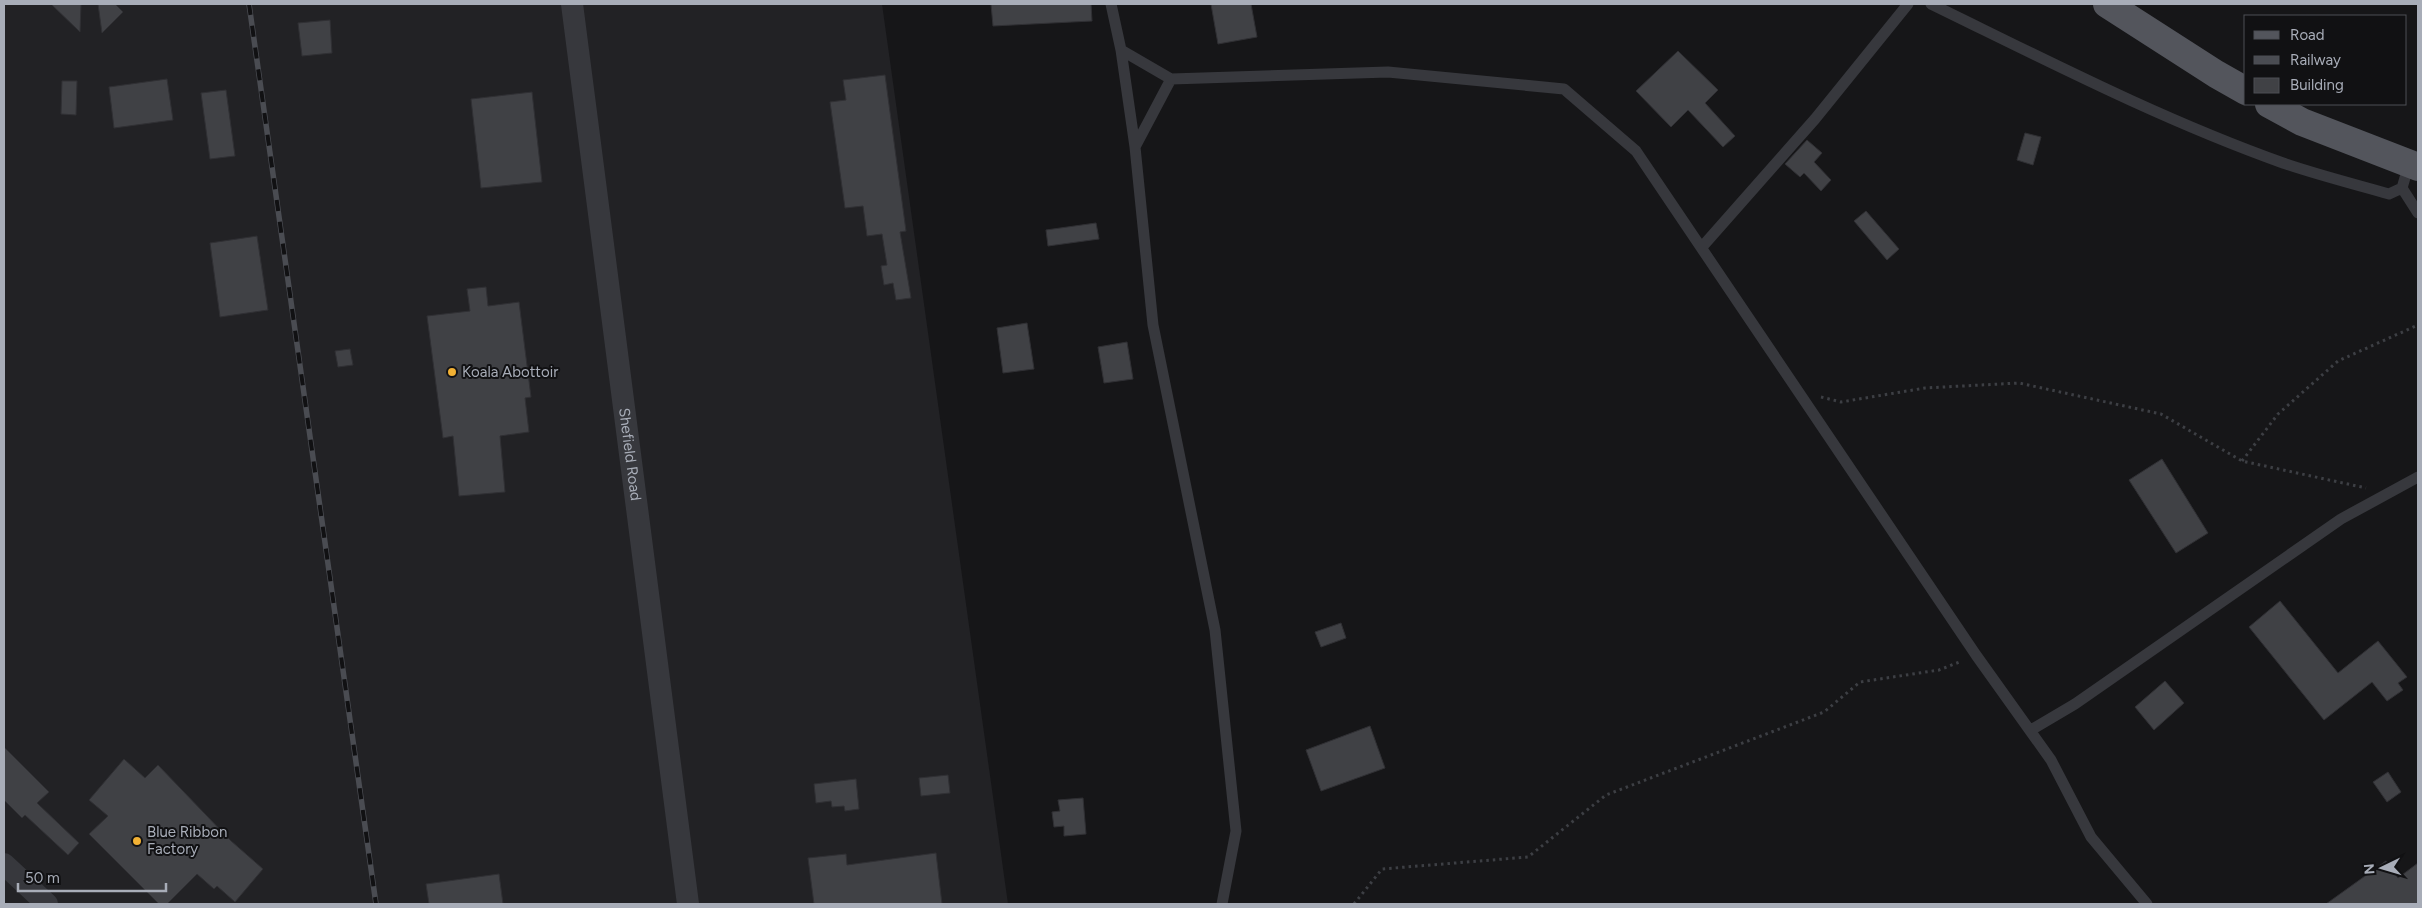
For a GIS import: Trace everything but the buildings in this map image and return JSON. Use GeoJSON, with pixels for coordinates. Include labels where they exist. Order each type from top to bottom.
{"type":"FeatureCollection","features":[{"type":"Feature","properties":{"kind":"main road"},"geometry":{"type":"LineString","coordinates":[[2106,4],[2244,90]]}},
{"type":"Feature","properties":{"kind":"main road"},"geometry":{"type":"LineString","coordinates":[[2271,105],[2302,122],[2410,173]]}},
{"type":"Feature","properties":{"kind":"street","name":"Shefield Road"},"geometry":{"type":"LineString","coordinates":[[572,4],[688,904]]}},
{"type":"Feature","properties":{"kind":"street"},"geometry":{"type":"LineString","coordinates":[[4,864],[47,904]]}},
{"type":"Feature","properties":{"kind":"lane"},"geometry":{"type":"LineString","coordinates":[[1111,4],[1121,50],[1135,148],[1152,325],[1215,630],[1236,831],[1222,904]]}},
{"type":"Feature","properties":{"kind":"lane"},"geometry":{"type":"LineString","coordinates":[[1702,247],[1815,120],[1908,4]]}},
{"type":"Feature","properties":{"kind":"lane"},"geometry":{"type":"LineString","coordinates":[[1931,4],[2168,117],[2284,164],[2389,194],[2410,173]]}},
{"type":"Feature","properties":{"kind":"lane"},"geometry":{"type":"LineString","coordinates":[[1121,50],[1171,79],[1388,72],[1564,89],[1636,150],[1976,654],[2051,760],[2091,837],[2147,904]]}},
{"type":"Feature","properties":{"kind":"lane"},"geometry":{"type":"LineString","coordinates":[[1135,148],[1171,79]]}},
{"type":"Feature","properties":{"kind":"lane"},"geometry":{"type":"LineString","coordinates":[[2410,173],[2418,213]]}},
{"type":"Feature","properties":{"kind":"lane"},"geometry":{"type":"LineString","coordinates":[[2031,730],[2075,704],[2341,519],[2418,477]]}},
{"type":"Feature","properties":{"kind":"path"},"geometry":{"type":"LineString","coordinates":[[2242,461],[2278,414],[2338,361],[2418,325]]}},
{"type":"Feature","properties":{"kind":"path"},"geometry":{"type":"LineString","coordinates":[[1799,391],[1841,402],[1925,388],[2019,383],[2161,414],[2242,461],[2389,493]]}},
{"type":"Feature","properties":{"kind":"path"},"geometry":{"type":"LineString","coordinates":[[1354,904],[1382,869],[1528,857],[1606,795],[1824,712],[1860,682],[1939,670],[1976,654]]}},
{"type":"Feature","properties":{"kind":"shaded area"},"geometry":{"type":"Polygon","coordinates":[[[4,4],[882,4],[1008,904],[4,904],[4,4]]]}},
{"type":"Feature","properties":{"kind":"railway"},"geometry":{"type":"LineString","coordinates":[[249,4],[376,904]]}},
{"type":"Feature","properties":{"kind":"place","name":"Koala Abottoir"},"geometry":{"type":"Point","coordinates":[452,372]}},
{"type":"Feature","properties":{"kind":"place","name":"Blue Ribbon Factory"},"geometry":{"type":"Point","coordinates":[137,841]}}]}
